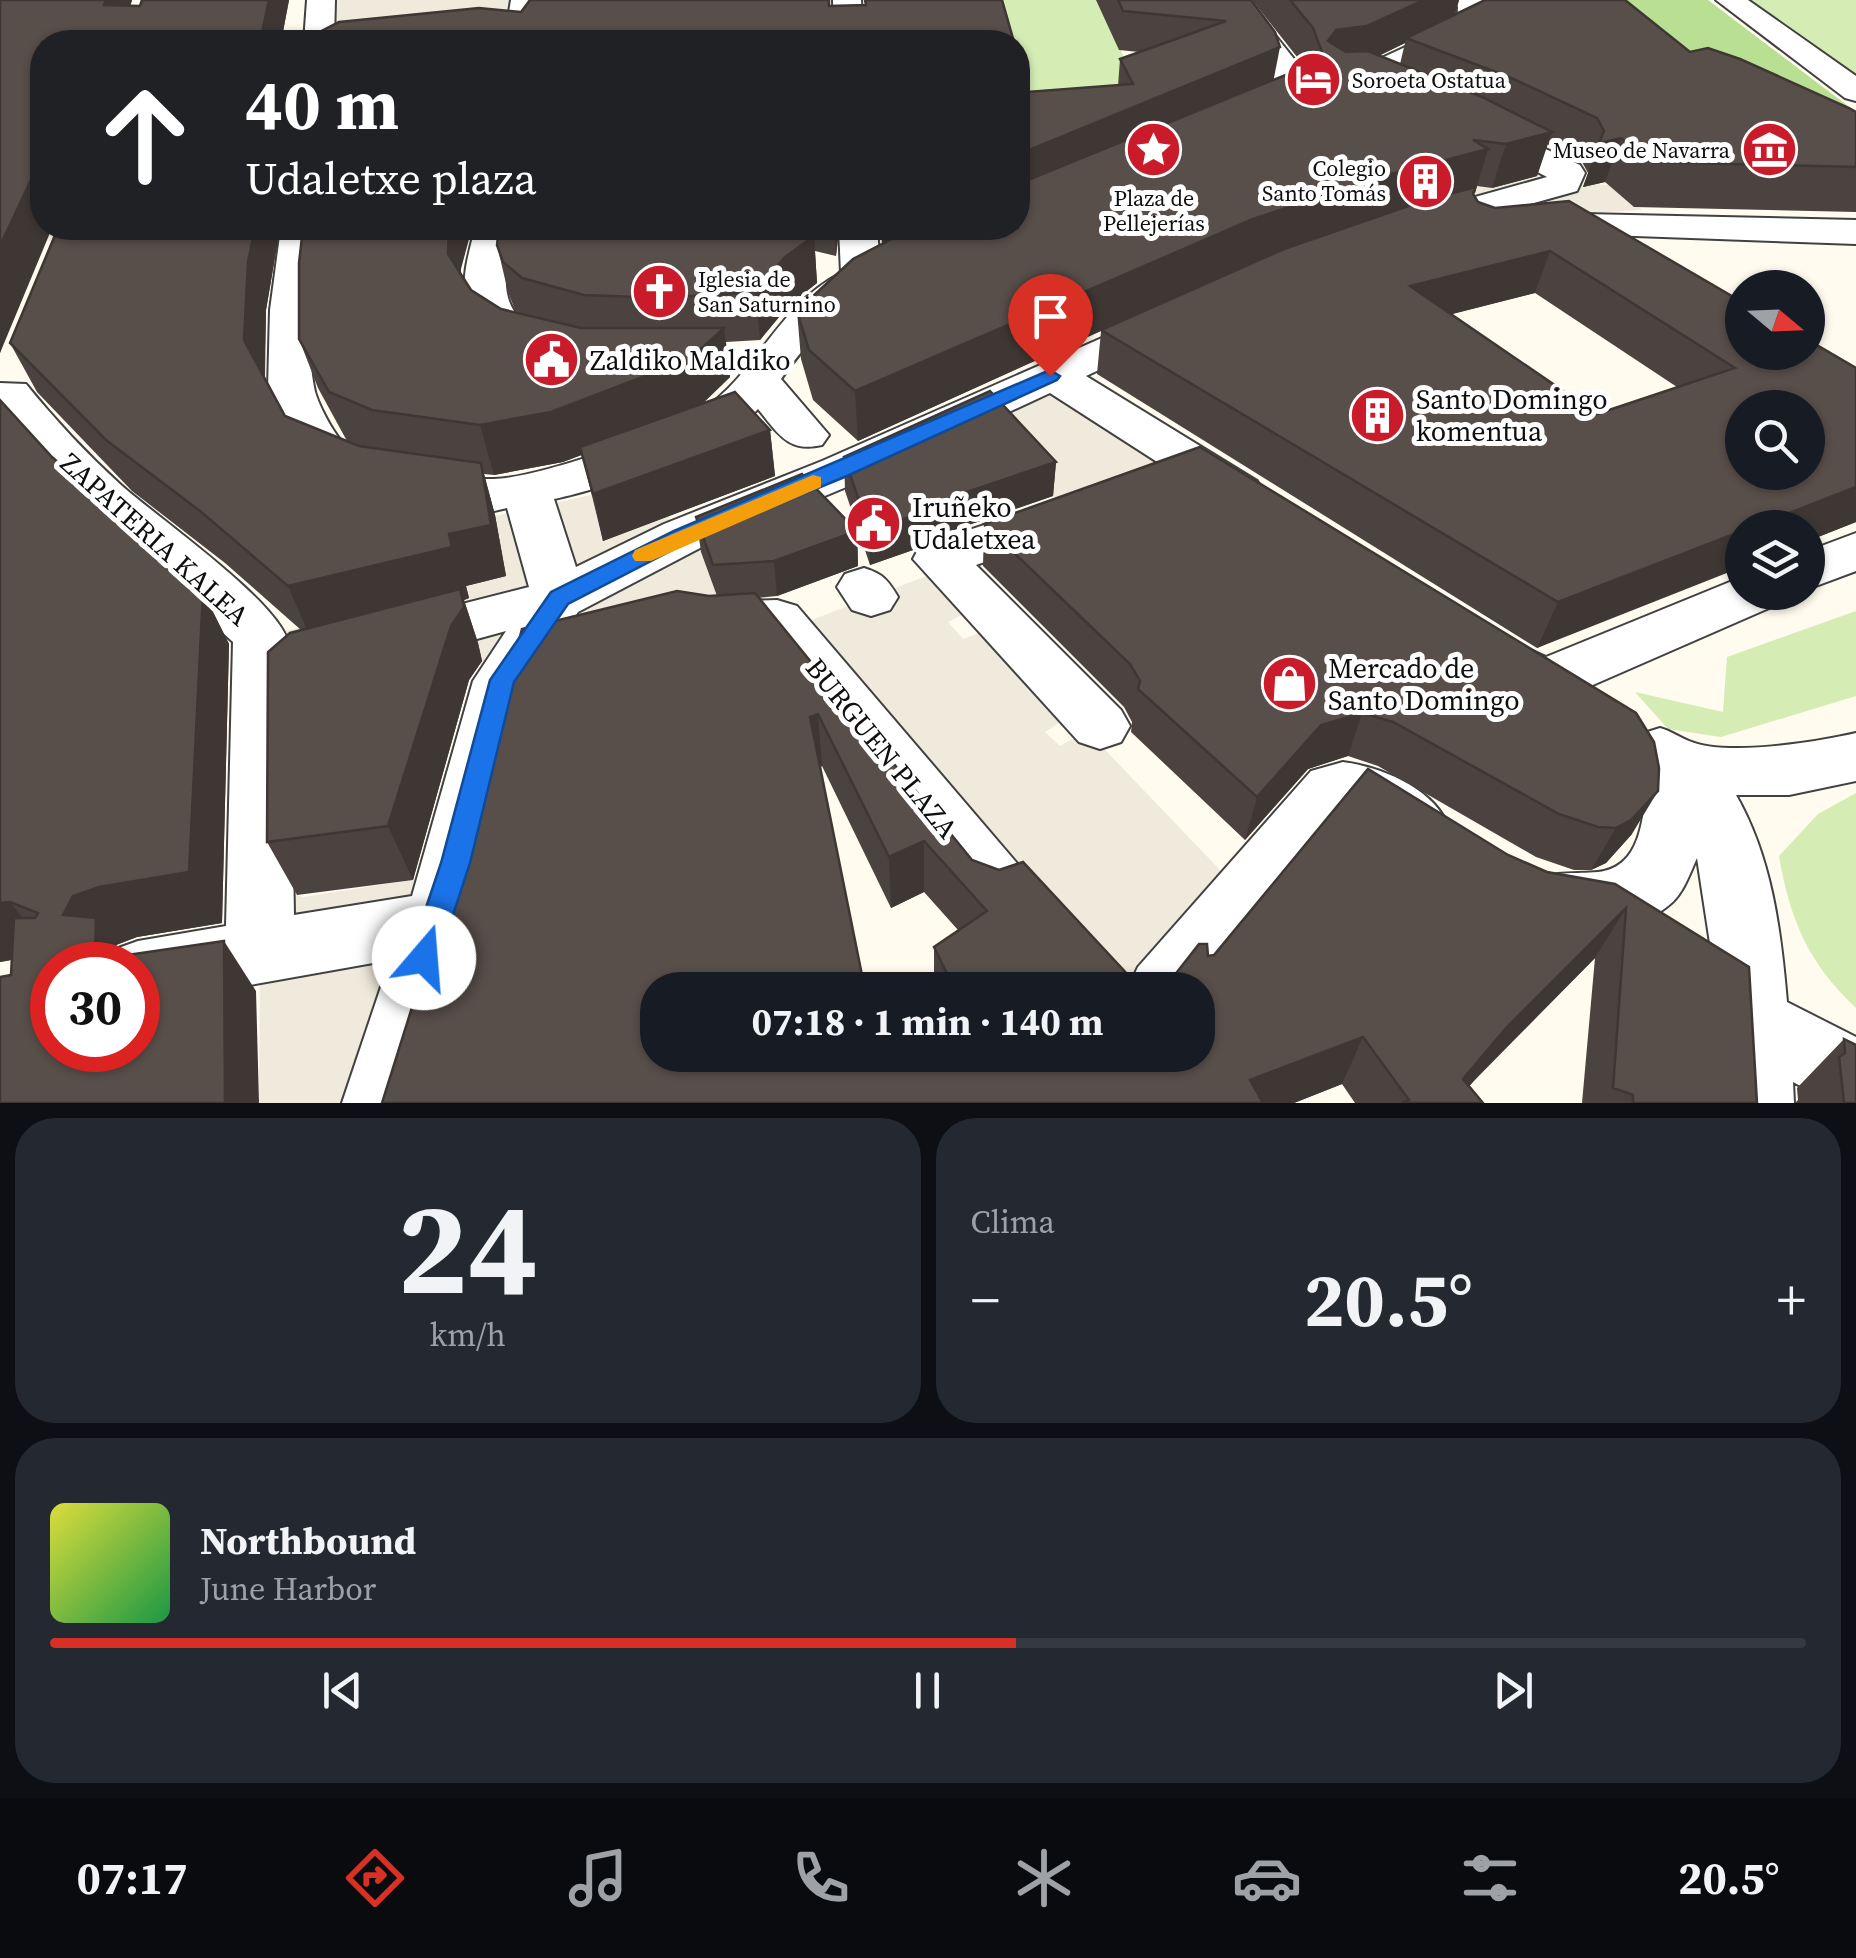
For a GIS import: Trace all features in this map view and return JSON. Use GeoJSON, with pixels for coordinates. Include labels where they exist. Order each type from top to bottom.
{"type":"FeatureCollection","features":[{"type":"Feature","properties":{"kind":"street"},"geometry":{"type":"LineString","coordinates":[[320,30],[321,0]]}},
{"type":"Feature","properties":{"kind":"street"},"geometry":{"type":"LineString","coordinates":[[521,30],[525,0]]}},
{"type":"Feature","properties":{"kind":"street"},"geometry":{"type":"LineString","coordinates":[[848,0],[849,30]]}},
{"type":"Feature","properties":{"kind":"street"},"geometry":{"type":"LineString","coordinates":[[1232,0],[1286,69],[1294,94]]}},
{"type":"Feature","properties":{"kind":"street"},"geometry":{"type":"LineString","coordinates":[[1214,132],[1294,94],[1348,78],[1381,86],[1470,27],[1472,6],[1467,0]]}},
{"type":"Feature","properties":{"kind":"street"},"geometry":{"type":"LineString","coordinates":[[1730,0],[1856,92]]}},
{"type":"Feature","properties":{"kind":"street"},"geometry":{"type":"LineString","coordinates":[[1448,116],[1567,173],[1564,183],[1393,241],[1527,225],[1856,232]]}},
{"type":"Feature","properties":{"kind":"street"},"geometry":{"type":"LineString","coordinates":[[1621,224],[1633,246],[1670,269]]}},
{"type":"Feature","properties":{"kind":"street"},"geometry":{"type":"LineString","coordinates":[[299,240],[291,310],[291,388],[326,456],[378,478],[446,491],[527,492],[576,479],[716,422],[736,408],[808,315],[860,278],[957,240]]}},
{"type":"Feature","properties":{"kind":"street"},"geometry":{"type":"LineString","coordinates":[[492,240],[484,282],[494,320],[522,339],[582,360]]}},
{"type":"Feature","properties":{"kind":"street"},"geometry":{"type":"LineString","coordinates":[[858,240],[860,278]]}},
{"type":"Feature","properties":{"kind":"street"},"geometry":{"type":"LineString","coordinates":[[808,266],[860,278]]}},
{"type":"Feature","properties":{"kind":"street"},"geometry":{"type":"LineString","coordinates":[[260,952],[262,656],[560,598],[682,536],[822,453],[1069,385],[1191,310]]}},
{"type":"Feature","properties":{"kind":"street"},"geometry":{"type":"LineString","coordinates":[[713,361],[765,368],[822,453]]}},
{"type":"Feature","properties":{"kind":"street"},"geometry":{"type":"LineString","coordinates":[[1069,385],[1065,404],[1174,476],[1140,488]]}},
{"type":"Feature","properties":{"kind":"street"},"geometry":{"type":"LineString","coordinates":[[1069,385],[1282,520]]}},
{"type":"Feature","properties":{"kind":"street","name":"ZAPATERIA KALEA"},"geometry":{"type":"LineString","coordinates":[[8,387],[38,432],[134,524],[231,602],[262,656]]}},
{"type":"Feature","properties":{"kind":"street"},"geometry":{"type":"LineString","coordinates":[[527,492],[560,598]]}},
{"type":"Feature","properties":{"kind":"street"},"geometry":{"type":"LineString","coordinates":[[1088,507],[939,559],[1100,726]]}},
{"type":"Feature","properties":{"kind":"street"},"geometry":{"type":"LineString","coordinates":[[1825,564],[1856,551]]}},
{"type":"Feature","properties":{"kind":"street"},"geometry":{"type":"LineString","coordinates":[[380,1103],[456,863],[502,680],[560,598]]}},
{"type":"Feature","properties":{"kind":"street","name":"BURGUEN PLAZA"},"geometry":{"type":"LineString","coordinates":[[560,598],[717,624],[778,620],[997,888]]}},
{"type":"Feature","properties":{"kind":"street"},"geometry":{"type":"LineString","coordinates":[[1542,683],[1725,606]]}},
{"type":"Feature","properties":{"kind":"street"},"geometry":{"type":"LineString","coordinates":[[1465,634],[1682,765],[1712,803],[1738,880],[1756,1103]]}},
{"type":"Feature","properties":{"kind":"street"},"geometry":{"type":"LineString","coordinates":[[1682,765],[1762,775],[1808,770],[1856,756]]}},
{"type":"Feature","properties":{"kind":"street"},"geometry":{"type":"LineString","coordinates":[[1179,972],[1333,789],[1346,785],[1360,790],[1533,892],[1570,902],[1624,899],[1655,880],[1667,855],[1682,765]]}},
{"type":"Feature","properties":{"kind":"street"},"geometry":{"type":"LineString","coordinates":[[160,970],[435,922]]}},
{"type":"Feature","properties":{"kind":"street"},"geometry":{"type":"LineString","coordinates":[[1750,1021],[1856,1076]]}},
{"type":"Feature","properties":{"kind":"street"},"geometry":{"type":"LineString","coordinates":[[1071,1103],[1096,1072]]}},
{"type":"Feature","properties":{"kind":"green space"},"geometry":{"type":"Polygon","coordinates":[[[949,0],[1103,0],[1125,62],[1154,72],[1030,129],[1030,30],[984,30],[949,0]]]}},
{"type":"Feature","properties":{"kind":"green space"},"geometry":{"type":"Polygon","coordinates":[[[1600,0],[1708,0],[1856,112],[1856,150],[1600,0]]]}},
{"type":"Feature","properties":{"kind":"green space"},"geometry":{"type":"Polygon","coordinates":[[[1751,0],[1856,0],[1856,79],[1751,0]]]}},
{"type":"Feature","properties":{"kind":"green space"},"geometry":{"type":"Polygon","coordinates":[[[1856,611],[1856,696],[1721,737],[1668,729],[1635,692],[1723,712],[1727,657],[1856,611]]]}},
{"type":"Feature","properties":{"kind":"green space"},"geometry":{"type":"Polygon","coordinates":[[[1856,793],[1856,1008],[1813,957],[1789,900],[1779,856],[1818,814],[1856,793]]]}},
{"type":"Feature","properties":{"kind":"shaded area"},"geometry":{"type":"Polygon","coordinates":[[[334,0],[525,0],[521,30],[331,30],[334,0]]]}},
{"type":"Feature","properties":{"kind":"shaded area"},"geometry":{"type":"Polygon","coordinates":[[[1547,156],[1595,184],[1608,185],[1642,210],[1392,223],[1547,156]]]}},
{"type":"Feature","properties":{"kind":"shaded area"},"geometry":{"type":"Polygon","coordinates":[[[1050,376],[1179,458],[1058,501],[991,427],[1050,376]]]}},
{"type":"Feature","properties":{"kind":"shaded area"},"geometry":{"type":"Polygon","coordinates":[[[609,491],[668,516],[682,536],[699,545],[723,614],[482,676],[479,649],[261,637],[505,576],[495,516],[609,491]]]}},
{"type":"Feature","properties":{"kind":"shaded area"},"geometry":{"type":"Polygon","coordinates":[[[942,570],[976,608],[948,622],[963,639],[979,633],[1062,721],[1045,732],[1060,746],[1087,731],[1245,896],[1179,972],[1076,972],[801,624],[942,570]]]}},
{"type":"Feature","properties":{"kind":"shaded area"},"geometry":{"type":"Polygon","coordinates":[[[425,878],[422,1103],[259,1103],[260,952],[289,892],[303,897],[425,878]]]}},
{"type":"Feature","properties":{"kind":"building"},"geometry":{"type":"Polygon","coordinates":[[[0,0],[106,0],[104,5],[140,6],[142,0],[269,0],[263,30],[30,30],[30,182],[0,246],[0,0]]]}},
{"type":"Feature","properties":{"kind":"building"},"geometry":{"type":"Polygon","coordinates":[[[530,0],[829,0],[829,6],[866,5],[865,0],[1002,0],[1011,30],[323,30],[339,22],[479,8],[521,12],[530,0]]]}},
{"type":"Feature","properties":{"kind":"building"},"geometry":{"type":"Polygon","coordinates":[[[1118,0],[1251,0],[1275,32],[1280,47],[1030,149],[1030,92],[1133,84],[1120,59],[1226,21],[1123,11],[1118,0]]]}},
{"type":"Feature","properties":{"kind":"building"},"geometry":{"type":"Polygon","coordinates":[[[1290,0],[1424,0],[1367,26],[1336,30],[1328,41],[1346,52],[1368,51],[1482,97],[1552,132],[1506,144],[1473,140],[1488,149],[1384,176],[1253,219],[855,391],[809,350],[797,311],[853,259],[890,240],[1030,240],[1030,179],[1315,63],[1322,52],[1313,28],[1290,0]]]}},
{"type":"Feature","properties":{"kind":"building"},"geometry":{"type":"Polygon","coordinates":[[[1485,0],[1625,0],[1690,52],[1708,48],[1740,59],[1856,112],[1856,167],[1651,162],[1621,138],[1599,143],[1604,131],[1597,118],[1509,77],[1406,38],[1485,0]]]}},
{"type":"Feature","properties":{"kind":"building"},"geometry":{"type":"Polygon","coordinates":[[[1475,187],[1473,194],[1478,202],[1495,208],[1569,201],[1725,292],[1725,362],[1550,251],[1410,286],[1597,414],[1729,370],[1825,370],[1825,350],[1856,368],[1856,487],[1797,510],[1725,510],[1725,538],[1558,602],[1101,330],[1284,249],[1475,187]]]}},
{"type":"Feature","properties":{"kind":"building"},"geometry":{"type":"Polygon","coordinates":[[[53,240],[253,240],[244,340],[285,416],[359,446],[481,463],[491,525],[449,534],[452,547],[288,586],[200,511],[106,440],[10,343],[53,240]]]}},
{"type":"Feature","properties":{"kind":"building"},"geometry":{"type":"Polygon","coordinates":[[[302,240],[449,240],[448,254],[471,290],[501,309],[581,328],[724,328],[690,359],[551,412],[480,425],[372,410],[329,392],[299,339],[302,240]]]}},
{"type":"Feature","properties":{"kind":"building"},"geometry":{"type":"Polygon","coordinates":[[[498,240],[808,240],[785,257],[755,292],[660,298],[584,295],[522,278],[503,262],[498,240]]]}},
{"type":"Feature","properties":{"kind":"building"},"geometry":{"type":"Polygon","coordinates":[[[990,391],[1056,462],[919,508],[913,516],[869,530],[844,457],[990,391]]]}},
{"type":"Feature","properties":{"kind":"building"},"geometry":{"type":"Polygon","coordinates":[[[735,392],[770,430],[593,494],[580,447],[735,392]]]}},
{"type":"Feature","properties":{"kind":"building"},"geometry":{"type":"Polygon","coordinates":[[[0,400],[52,457],[203,592],[189,872],[99,887],[73,896],[63,915],[96,918],[95,942],[30,942],[30,1072],[160,1072],[160,950],[224,941],[225,1103],[0,1103],[0,977],[11,975],[14,918],[35,918],[38,913],[10,902],[0,903],[0,400]]]}},
{"type":"Feature","properties":{"kind":"building","name":"Mercado de Santo Domingo"},"geometry":{"type":"Polygon","coordinates":[[[1200,447],[1636,713],[1654,742],[1658,791],[1631,820],[1616,828],[1598,827],[1559,814],[1393,722],[1362,713],[1321,725],[1257,797],[1138,689],[1140,681],[1130,664],[984,524],[1200,447]]]}},
{"type":"Feature","properties":{"kind":"building"},"geometry":{"type":"Polygon","coordinates":[[[802,474],[857,531],[774,561],[713,565],[696,517],[802,474]]]}},
{"type":"Feature","properties":{"kind":"building"},"geometry":{"type":"Polygon","coordinates":[[[460,589],[464,607],[451,626],[388,826],[267,842],[268,652],[290,633],[460,589]]]}},
{"type":"Feature","properties":{"kind":"building"},"geometry":{"type":"Polygon","coordinates":[[[677,591],[709,596],[755,593],[972,860],[999,870],[1023,862],[1125,972],[946,972],[934,947],[987,911],[924,841],[889,857],[818,714],[810,717],[861,972],[640,972],[640,1072],[1215,1072],[1215,972],[1177,972],[1199,944],[1207,944],[1208,956],[1214,955],[1368,769],[1508,855],[1547,872],[1615,884],[1749,967],[1757,1103],[1633,1103],[1633,1095],[1613,1088],[1626,908],[1506,1028],[1463,1079],[1483,1103],[1402,1103],[1409,1100],[1363,1037],[1250,1080],[1263,1103],[382,1103],[473,813],[522,629],[677,591]]]}},
{"type":"Feature","properties":{"kind":"building"},"geometry":{"type":"Polygon","coordinates":[[[1844,1039],[1856,1045],[1856,1103],[1844,1103],[1839,1057],[1845,1053],[1844,1039]]]}},
{"type":"Feature","properties":{"kind":"slow traffic"},"geometry":{"type":"LineString","coordinates":[[643,556],[813,482]]}},
{"type":"Feature","properties":{"kind":"place","name":"Soroeta Ostatua"},"geometry":{"type":"Point","coordinates":[1313,80]}},
{"type":"Feature","properties":{"kind":"place","name":"Plaza de Pellejerías"},"geometry":{"type":"Point","coordinates":[1154,150]}},
{"type":"Feature","properties":{"kind":"place","name":"Museo de Navarra"},"geometry":{"type":"Point","coordinates":[1769,150]}},
{"type":"Feature","properties":{"kind":"place","name":"Colegio Santo Tomás"},"geometry":{"type":"Point","coordinates":[1425,181]}},
{"type":"Feature","properties":{"kind":"place","name":"Iglesia de San Saturnino"},"geometry":{"type":"Point","coordinates":[659,292]}},
{"type":"Feature","properties":{"kind":"place","name":"Zaldiko Maldiko"},"geometry":{"type":"Point","coordinates":[551,360]}},
{"type":"Feature","properties":{"kind":"place","name":"Santo Domingo komentua"},"geometry":{"type":"Point","coordinates":[1377,415]}},
{"type":"Feature","properties":{"kind":"place","name":"Iruñeko Udaletxea"},"geometry":{"type":"Point","coordinates":[873,523]}},
{"type":"Feature","properties":{"kind":"place","name":"Mercado de Santo Domingo"},"geometry":{"type":"Point","coordinates":[1289,684]}},
{"type":"Feature","properties":{"kind":"route"},"geometry":{"type":"LineString","coordinates":[[424,958],[456,863],[502,680],[560,598],[682,536],[839,472],[1050,376]]}}]}
